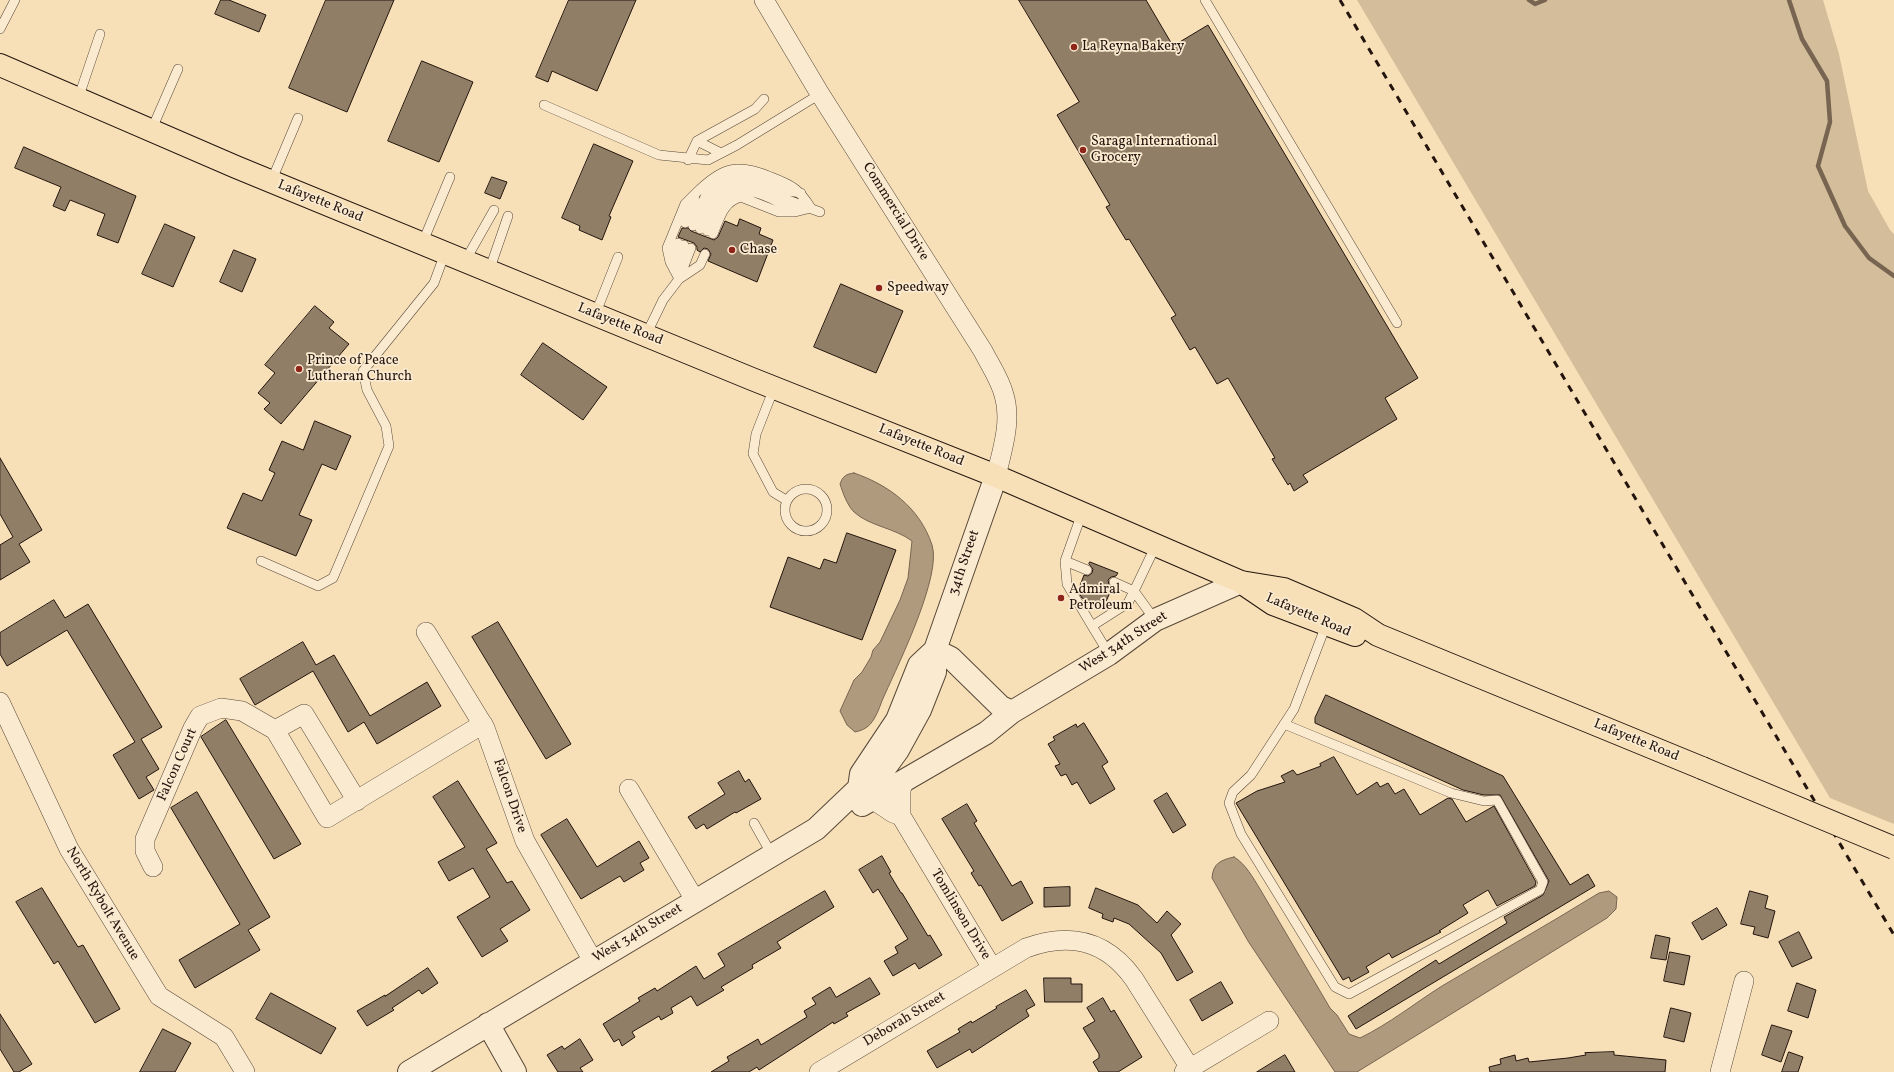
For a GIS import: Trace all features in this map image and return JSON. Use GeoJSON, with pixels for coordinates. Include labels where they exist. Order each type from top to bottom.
{"type":"FeatureCollection","features":[{"type":"Feature","properties":{"kind":"main road","name":"Lafayette Road"},"geometry":{"type":"LineString","coordinates":[[0,65],[271,182],[646,336],[996,476],[1241,582],[1273,604],[1367,640],[1378,635]]}},
{"type":"Feature","properties":{"kind":"main road","name":"Lafayette Road"},"geometry":{"type":"LineString","coordinates":[[1241,582],[1284,590],[1354,619],[1378,635],[1894,848]]}},
{"type":"Feature","properties":{"kind":"street","name":"Commercial Drive"},"geometry":{"type":"LineString","coordinates":[[764,0],[820,94],[983,350],[999,382],[1005,396],[1007,416],[1004,445],[996,476]]}},
{"type":"Feature","properties":{"kind":"street","name":"34th Street"},"geometry":{"type":"LineString","coordinates":[[935,650],[996,476]]}},
{"type":"Feature","properties":{"kind":"street","name":"West 34th Street"},"geometry":{"type":"LineString","coordinates":[[410,1072],[593,961],[816,829],[866,794],[904,781],[986,733],[1012,712],[1109,654],[1155,620],[1241,582]]}},
{"type":"Feature","properties":{"kind":"street","name":"Falcon Drive"},"geometry":{"type":"LineString","coordinates":[[426,632],[483,724],[525,842],[593,961]]}},
{"type":"Feature","properties":{"kind":"street"},"geometry":{"type":"LineString","coordinates":[[904,781],[901,790],[901,816],[893,813],[866,794],[861,774],[897,720],[920,665],[935,650],[951,658],[1001,707],[1012,712]]}},
{"type":"Feature","properties":{"kind":"street","name":"North Rybolt Avenue"},"geometry":{"type":"LineString","coordinates":[[0,702],[69,849],[159,996],[224,1037],[245,1072]]}},
{"type":"Feature","properties":{"kind":"street","name":"Falcon Court"},"geometry":{"type":"LineString","coordinates":[[153,867],[145,850],[145,839],[193,728],[200,716],[221,708],[242,711],[275,730],[327,818],[483,724]]}},
{"type":"Feature","properties":{"kind":"street"},"geometry":{"type":"LineString","coordinates":[[275,730],[304,714],[356,801]]}},
{"type":"Feature","properties":{"kind":"street"},"geometry":{"type":"LineString","coordinates":[[628,789],[695,900]]}},
{"type":"Feature","properties":{"kind":"street","name":"Tomlinson Drive"},"geometry":{"type":"LineString","coordinates":[[901,816],[992,968],[1026,948],[1053,940],[1082,941],[1100,948],[1114,957],[1131,974],[1187,1070]]}},
{"type":"Feature","properties":{"kind":"street","name":"Deborah Street"},"geometry":{"type":"LineString","coordinates":[[819,1072],[992,968]]}},
{"type":"Feature","properties":{"kind":"street"},"geometry":{"type":"LineString","coordinates":[[1720,1072],[1744,981]]}},
{"type":"Feature","properties":{"kind":"street"},"geometry":{"type":"LineString","coordinates":[[1187,1070],[1269,1021]]}},
{"type":"Feature","properties":{"kind":"street"},"geometry":{"type":"LineString","coordinates":[[488,1024],[516,1072]]}},
{"type":"Feature","properties":{"kind":"lane"},"geometry":{"type":"LineString","coordinates":[[0,29],[14,0]]}},
{"type":"Feature","properties":{"kind":"lane"},"geometry":{"type":"LineString","coordinates":[[1205,0],[1397,323]]}},
{"type":"Feature","properties":{"kind":"lane"},"geometry":{"type":"LineString","coordinates":[[78,99],[100,34]]}},
{"type":"Feature","properties":{"kind":"lane"},"geometry":{"type":"LineString","coordinates":[[151,131],[178,69]]}},
{"type":"Feature","properties":{"kind":"lane"},"geometry":{"type":"LineString","coordinates":[[544,105],[659,155],[688,160],[708,160],[820,94]]}},
{"type":"Feature","properties":{"kind":"lane"},"geometry":{"type":"LineString","coordinates":[[688,160],[697,141],[755,109],[764,99]]}},
{"type":"Feature","properties":{"kind":"lane"},"geometry":{"type":"LineString","coordinates":[[271,182],[298,118]]}},
{"type":"Feature","properties":{"kind":"lane"},"geometry":{"type":"LineString","coordinates":[[697,141],[721,153]]}},
{"type":"Feature","properties":{"kind":"lane"},"geometry":{"type":"LineString","coordinates":[[679,279],[672,266],[667,248],[685,204],[714,177],[735,168],[754,170],[792,185],[801,193],[811,208]]}},
{"type":"Feature","properties":{"kind":"lane"},"geometry":{"type":"LineString","coordinates":[[699,229],[708,192],[723,180],[732,176],[750,176],[789,192],[801,193]]}},
{"type":"Feature","properties":{"kind":"lane"},"geometry":{"type":"LineString","coordinates":[[422,244],[450,177]]}},
{"type":"Feature","properties":{"kind":"lane"},"geometry":{"type":"LineString","coordinates":[[699,229],[714,197],[718,192],[725,186],[740,182],[820,212]]}},
{"type":"Feature","properties":{"kind":"lane"},"geometry":{"type":"LineString","coordinates":[[695,194],[693,207],[699,229]]}},
{"type":"Feature","properties":{"kind":"lane"},"geometry":{"type":"LineString","coordinates":[[699,229],[731,201],[741,197],[779,212],[795,212],[811,208]]}},
{"type":"Feature","properties":{"kind":"lane"},"geometry":{"type":"LineString","coordinates":[[261,561],[318,586],[333,578],[389,446],[386,426],[367,390],[363,371],[494,210]]}},
{"type":"Feature","properties":{"kind":"lane"},"geometry":{"type":"LineString","coordinates":[[489,271],[508,216]]}},
{"type":"Feature","properties":{"kind":"lane"},"geometry":{"type":"LineString","coordinates":[[672,266],[691,248]]}},
{"type":"Feature","properties":{"kind":"lane"},"geometry":{"type":"LineString","coordinates":[[646,336],[662,300],[679,279],[691,271],[691,248]]}},
{"type":"Feature","properties":{"kind":"lane"},"geometry":{"type":"LineString","coordinates":[[679,279],[691,248]]}},
{"type":"Feature","properties":{"kind":"lane"},"geometry":{"type":"LineString","coordinates":[[595,315],[618,257]]}},
{"type":"Feature","properties":{"kind":"lane"},"geometry":{"type":"LineString","coordinates":[[774,387],[756,434],[753,454],[773,492],[786,500]]}},
{"type":"Feature","properties":{"kind":"lane"},"geometry":{"type":"LineString","coordinates":[[809,489],[816,491],[824,498],[827,504],[827,514],[824,521],[816,529],[809,531],[796,529],[786,520],[784,513],[786,500],[797,490],[809,489]]}},
{"type":"Feature","properties":{"kind":"lane"},"geometry":{"type":"LineString","coordinates":[[1082,513],[1065,561],[1067,584],[1109,654]]}},
{"type":"Feature","properties":{"kind":"lane"},"geometry":{"type":"LineString","coordinates":[[1092,626],[1128,603],[1156,545]]}},
{"type":"Feature","properties":{"kind":"lane"},"geometry":{"type":"LineString","coordinates":[[1065,561],[1087,570]]}},
{"type":"Feature","properties":{"kind":"lane"},"geometry":{"type":"LineString","coordinates":[[1114,582],[1134,590],[1155,620]]}},
{"type":"Feature","properties":{"kind":"lane"},"geometry":{"type":"LineString","coordinates":[[1284,724],[1451,793],[1484,801],[1497,800],[1544,882],[1540,890],[1349,994],[1335,987],[1241,834],[1229,803],[1233,792],[1251,775],[1284,724],[1294,709],[1326,625]]}},
{"type":"Feature","properties":{"kind":"lane"},"geometry":{"type":"LineString","coordinates":[[754,823],[772,855]]}},
{"type":"Feature","properties":{"kind":"shaded area"},"geometry":{"type":"Polygon","coordinates":[[[1357,0],[1823,0],[1839,54],[1868,191],[1890,230],[1894,234],[1894,824],[1830,798],[1357,0]]]}},
{"type":"Feature","properties":{"kind":"shaded area"},"geometry":{"type":"Polygon","coordinates":[[[854,473],[891,491],[911,509],[927,532],[932,545],[933,559],[931,577],[918,619],[877,713],[868,726],[855,732],[847,725],[840,711],[854,680],[862,672],[871,657],[873,650],[880,642],[900,600],[908,578],[912,541],[898,533],[867,521],[854,512],[849,506],[840,484],[845,476],[854,473]]]}},
{"type":"Feature","properties":{"kind":"shaded area"},"geometry":{"type":"Polygon","coordinates":[[[1234,857],[1246,867],[1252,876],[1330,1008],[1337,1015],[1349,1034],[1360,1038],[1392,1020],[1442,986],[1599,893],[1609,891],[1617,897],[1616,909],[1607,918],[1357,1072],[1335,1072],[1248,941],[1212,878],[1214,869],[1218,863],[1225,859],[1234,857]]]}},
{"type":"Feature","properties":{"kind":"building"},"geometry":{"type":"Polygon","coordinates":[[[221,0],[229,0],[266,15],[259,32],[215,14],[221,0]]]}},
{"type":"Feature","properties":{"kind":"building"},"geometry":{"type":"Polygon","coordinates":[[[326,0],[394,0],[347,112],[289,88],[326,0]]]}},
{"type":"Feature","properties":{"kind":"building"},"geometry":{"type":"Polygon","coordinates":[[[569,0],[636,0],[597,91],[552,71],[548,82],[536,77],[569,0]]]}},
{"type":"Feature","properties":{"kind":"building"},"geometry":{"type":"Polygon","coordinates":[[[1019,0],[1146,0],[1173,46],[1208,25],[1418,378],[1385,398],[1397,419],[1303,475],[1308,482],[1294,491],[1290,483],[1288,485],[1272,459],[1275,458],[1228,378],[1217,384],[1195,347],[1190,350],[1171,318],[1176,315],[1129,239],[1126,240],[1106,207],[1110,205],[1057,115],[1079,102],[1019,0]]]}},
{"type":"Feature","properties":{"kind":"building"},"geometry":{"type":"Polygon","coordinates":[[[422,61],[473,82],[439,162],[388,141],[422,61]]]}},
{"type":"Feature","properties":{"kind":"building"},"geometry":{"type":"Polygon","coordinates":[[[594,144],[633,161],[609,216],[611,217],[602,240],[579,230],[580,226],[562,218],[594,144]]]}},
{"type":"Feature","properties":{"kind":"building"},"geometry":{"type":"Polygon","coordinates":[[[24,147],[136,196],[118,243],[97,235],[105,214],[70,200],[65,211],[53,206],[61,187],[15,168],[24,147]]]}},
{"type":"Feature","properties":{"kind":"building"},"geometry":{"type":"Polygon","coordinates":[[[492,177],[507,182],[500,199],[485,193],[492,177]]]}},
{"type":"Feature","properties":{"kind":"building","name":"Chase"},"geometry":{"type":"Polygon","coordinates":[[[740,219],[761,228],[759,234],[773,240],[757,282],[708,261],[711,254],[708,249],[704,248],[700,252],[697,250],[694,243],[678,237],[682,228],[688,228],[691,231],[714,240],[718,237],[725,221],[737,226],[740,219]]]}},
{"type":"Feature","properties":{"kind":"building"},"geometry":{"type":"Polygon","coordinates":[[[165,224],[195,237],[173,287],[142,274],[165,224]]]}},
{"type":"Feature","properties":{"kind":"building"},"geometry":{"type":"Polygon","coordinates":[[[234,250],[256,259],[242,292],[220,282],[234,250]]]}},
{"type":"Feature","properties":{"kind":"building"},"geometry":{"type":"Polygon","coordinates":[[[841,284],[903,311],[876,373],[814,347],[841,284]]]}},
{"type":"Feature","properties":{"kind":"building","name":"Prince of Peace Lutheran Church"},"geometry":{"type":"Polygon","coordinates":[[[315,306],[334,322],[329,328],[349,344],[281,424],[264,409],[270,403],[258,393],[275,373],[265,365],[315,306]]]}},
{"type":"Feature","properties":{"kind":"building"},"geometry":{"type":"Polygon","coordinates":[[[543,343],[607,387],[583,420],[521,375],[543,343]]]}},
{"type":"Feature","properties":{"kind":"building"},"geometry":{"type":"Polygon","coordinates":[[[315,421],[351,436],[336,470],[322,464],[299,515],[312,520],[296,556],[227,528],[243,493],[262,501],[275,473],[269,470],[282,441],[303,450],[315,421]]]}},
{"type":"Feature","properties":{"kind":"building"},"geometry":{"type":"Polygon","coordinates":[[[0,458],[42,530],[19,544],[30,562],[0,580],[0,545],[13,537],[0,514],[0,458]]]}},
{"type":"Feature","properties":{"kind":"building"},"geometry":{"type":"Polygon","coordinates":[[[847,533],[896,550],[862,640],[770,607],[788,557],[820,569],[824,559],[836,563],[847,533]]]}},
{"type":"Feature","properties":{"kind":"building"},"geometry":{"type":"Polygon","coordinates":[[[1090,562],[1118,573],[1116,576],[1111,577],[1108,580],[1109,585],[1112,588],[1104,606],[1082,598],[1078,591],[1084,575],[1088,576],[1092,573],[1093,569],[1089,564],[1090,562]]]}},
{"type":"Feature","properties":{"kind":"building"},"geometry":{"type":"Polygon","coordinates":[[[54,600],[65,618],[88,604],[162,727],[141,739],[159,769],[146,777],[154,790],[139,799],[113,755],[135,742],[67,630],[7,666],[0,654],[0,633],[54,600]]]}},
{"type":"Feature","properties":{"kind":"building"},"geometry":{"type":"Polygon","coordinates":[[[498,622],[571,744],[546,759],[472,637],[498,622]]]}},
{"type":"Feature","properties":{"kind":"building"},"geometry":{"type":"Polygon","coordinates":[[[303,642],[316,665],[334,655],[370,716],[427,682],[441,706],[377,744],[364,722],[348,732],[313,671],[255,705],[240,679],[303,642]]]}},
{"type":"Feature","properties":{"kind":"building"},"geometry":{"type":"Polygon","coordinates":[[[1326,695],[1503,776],[1570,885],[1588,874],[1595,886],[1356,1029],[1348,1016],[1436,960],[1439,964],[1507,923],[1504,917],[1543,895],[1549,881],[1500,795],[1484,795],[1463,790],[1315,723],[1315,718],[1326,695]]]}},
{"type":"Feature","properties":{"kind":"building"},"geometry":{"type":"Polygon","coordinates":[[[226,720],[301,844],[274,859],[201,737],[226,720]]]}},
{"type":"Feature","properties":{"kind":"building"},"geometry":{"type":"Polygon","coordinates":[[[1084,723],[1108,762],[1102,766],[1115,789],[1090,804],[1077,782],[1072,785],[1066,774],[1061,776],[1055,766],[1060,764],[1048,744],[1055,740],[1053,737],[1076,724],[1077,727],[1084,723]]]}},
{"type":"Feature","properties":{"kind":"building"},"geometry":{"type":"Polygon","coordinates":[[[1334,757],[1357,795],[1377,782],[1380,787],[1388,783],[1395,794],[1404,789],[1420,815],[1448,798],[1452,799],[1466,822],[1494,806],[1536,882],[1535,886],[1497,906],[1488,890],[1463,905],[1468,913],[1439,931],[1441,932],[1392,958],[1389,953],[1366,967],[1369,972],[1351,982],[1349,977],[1343,980],[1236,803],[1257,791],[1285,782],[1281,776],[1293,770],[1297,775],[1321,766],[1320,764],[1334,757]]]}},
{"type":"Feature","properties":{"kind":"building"},"geometry":{"type":"Polygon","coordinates":[[[739,771],[745,782],[749,779],[761,799],[736,813],[735,812],[707,829],[704,824],[696,829],[688,817],[725,794],[718,783],[739,771]]]}},
{"type":"Feature","properties":{"kind":"building"},"geometry":{"type":"Polygon","coordinates":[[[458,781],[497,843],[486,849],[507,883],[512,881],[530,910],[500,929],[508,941],[482,957],[457,917],[490,897],[473,868],[449,881],[438,862],[465,847],[433,797],[458,781]]]}},
{"type":"Feature","properties":{"kind":"building"},"geometry":{"type":"Polygon","coordinates":[[[197,792],[270,917],[248,930],[260,950],[195,988],[179,960],[240,924],[171,808],[197,792]]]}},
{"type":"Feature","properties":{"kind":"building"},"geometry":{"type":"Polygon","coordinates":[[[1167,793],[1186,825],[1173,833],[1154,801],[1167,793]]]}},
{"type":"Feature","properties":{"kind":"building"},"geometry":{"type":"Polygon","coordinates":[[[967,804],[977,821],[974,823],[1012,886],[1021,881],[1033,903],[1002,921],[981,885],[979,886],[971,873],[974,871],[942,819],[967,804]]]}},
{"type":"Feature","properties":{"kind":"building"},"geometry":{"type":"Polygon","coordinates":[[[567,819],[597,867],[639,841],[649,858],[640,863],[644,870],[624,882],[620,876],[581,899],[541,835],[567,819]]]}},
{"type":"Feature","properties":{"kind":"building"},"geometry":{"type":"Polygon","coordinates":[[[882,856],[891,872],[889,873],[901,893],[942,955],[919,969],[915,963],[893,976],[884,961],[898,953],[895,947],[908,939],[878,889],[873,893],[859,870],[882,856]]]}},
{"type":"Feature","properties":{"kind":"building"},"geometry":{"type":"Polygon","coordinates":[[[1070,887],[1070,906],[1044,907],[1044,888],[1070,887]]]}},
{"type":"Feature","properties":{"kind":"building"},"geometry":{"type":"Polygon","coordinates":[[[42,888],[78,947],[83,945],[120,1009],[95,1023],[58,961],[54,964],[16,902],[42,888]]]}},
{"type":"Feature","properties":{"kind":"building"},"geometry":{"type":"Polygon","coordinates":[[[1096,888],[1138,905],[1157,923],[1167,911],[1181,924],[1171,935],[1193,972],[1177,981],[1161,953],[1129,924],[1114,918],[1113,922],[1102,918],[1103,914],[1089,908],[1096,888]]]}},
{"type":"Feature","properties":{"kind":"building"},"geometry":{"type":"Polygon","coordinates":[[[825,891],[834,907],[777,942],[781,948],[752,965],[753,968],[721,987],[724,990],[697,1006],[691,996],[671,1008],[673,1013],[661,1020],[659,1016],[632,1032],[635,1037],[622,1046],[619,1039],[614,1042],[603,1024],[640,1001],[638,998],[655,988],[657,991],[696,966],[704,979],[725,966],[718,954],[825,891]]]}},
{"type":"Feature","properties":{"kind":"building"},"geometry":{"type":"Polygon","coordinates":[[[1750,891],[1768,896],[1765,908],[1775,911],[1768,938],[1753,934],[1755,927],[1741,924],[1750,891]]]}},
{"type":"Feature","properties":{"kind":"building"},"geometry":{"type":"Polygon","coordinates":[[[1717,908],[1727,925],[1702,940],[1692,923],[1717,908]]]}},
{"type":"Feature","properties":{"kind":"building"},"geometry":{"type":"Polygon","coordinates":[[[1799,932],[1812,958],[1792,967],[1779,942],[1799,932]]]}},
{"type":"Feature","properties":{"kind":"building"},"geometry":{"type":"Polygon","coordinates":[[[1656,935],[1670,938],[1666,960],[1651,958],[1656,935]]]}},
{"type":"Feature","properties":{"kind":"building"},"geometry":{"type":"Polygon","coordinates":[[[1670,952],[1690,956],[1684,985],[1664,981],[1670,952]]]}},
{"type":"Feature","properties":{"kind":"building"},"geometry":{"type":"Polygon","coordinates":[[[428,968],[438,983],[422,994],[419,990],[392,1008],[394,1010],[367,1026],[357,1011],[385,996],[428,968]]]}},
{"type":"Feature","properties":{"kind":"building"},"geometry":{"type":"Polygon","coordinates":[[[870,978],[880,994],[846,1013],[848,1016],[834,1024],[833,1022],[759,1070],[757,1067],[749,1072],[711,1072],[729,1061],[727,1057],[758,1039],[761,1045],[807,1017],[804,1011],[816,1004],[812,998],[830,987],[836,997],[870,978]]]}},
{"type":"Feature","properties":{"kind":"building"},"geometry":{"type":"Polygon","coordinates":[[[1044,978],[1071,978],[1071,984],[1082,984],[1082,1002],[1045,1002],[1044,978]]]}},
{"type":"Feature","properties":{"kind":"building"},"geometry":{"type":"Polygon","coordinates":[[[1221,982],[1233,1003],[1202,1021],[1190,1000],[1221,982]]]}},
{"type":"Feature","properties":{"kind":"building"},"geometry":{"type":"Polygon","coordinates":[[[1797,983],[1816,990],[1808,1018],[1788,1011],[1797,983]]]}},
{"type":"Feature","properties":{"kind":"building"},"geometry":{"type":"Polygon","coordinates":[[[1026,990],[1035,1005],[1026,1010],[1029,1016],[972,1053],[970,1049],[937,1068],[927,1051],[960,1032],[958,1029],[971,1021],[972,1023],[1026,990]]]}},
{"type":"Feature","properties":{"kind":"building"},"geometry":{"type":"Polygon","coordinates":[[[271,993],[336,1028],[321,1054],[256,1019],[271,993]]]}},
{"type":"Feature","properties":{"kind":"building"},"geometry":{"type":"Polygon","coordinates":[[[1103,998],[1111,1012],[1114,1010],[1142,1057],[1118,1072],[1099,1072],[1093,1062],[1099,1058],[1099,1054],[1083,1028],[1095,1021],[1087,1008],[1103,998]]]}},
{"type":"Feature","properties":{"kind":"building"},"geometry":{"type":"Polygon","coordinates":[[[1671,1008],[1691,1013],[1684,1042],[1664,1037],[1671,1008]]]}},
{"type":"Feature","properties":{"kind":"building"},"geometry":{"type":"Polygon","coordinates":[[[0,1014],[32,1064],[19,1072],[14,1072],[0,1049],[0,1014]]]}},
{"type":"Feature","properties":{"kind":"building"},"geometry":{"type":"Polygon","coordinates":[[[1772,1025],[1792,1031],[1781,1062],[1762,1055],[1772,1025]]]}},
{"type":"Feature","properties":{"kind":"building"},"geometry":{"type":"Polygon","coordinates":[[[163,1029],[191,1043],[175,1072],[140,1072],[163,1029]]]}},
{"type":"Feature","properties":{"kind":"building"},"geometry":{"type":"Polygon","coordinates":[[[580,1039],[593,1060],[580,1068],[583,1072],[558,1072],[547,1055],[562,1046],[564,1049],[580,1039]]]}},
{"type":"Feature","properties":{"kind":"building"},"geometry":{"type":"Polygon","coordinates":[[[1614,1052],[1614,1055],[1666,1060],[1665,1072],[1490,1072],[1489,1067],[1501,1064],[1500,1059],[1515,1055],[1516,1061],[1528,1058],[1529,1062],[1568,1058],[1586,1055],[1585,1053],[1614,1052]]]}},
{"type":"Feature","properties":{"kind":"building"},"geometry":{"type":"Polygon","coordinates":[[[1789,1052],[1803,1057],[1798,1072],[1782,1072],[1789,1052]]]}},
{"type":"Feature","properties":{"kind":"building"},"geometry":{"type":"Polygon","coordinates":[[[1285,1055],[1295,1072],[1257,1072],[1285,1055]]]}},
{"type":"Feature","properties":{"kind":"waterway"},"geometry":{"type":"LineString","coordinates":[[1529,0],[1535,4],[1545,0]]}},
{"type":"Feature","properties":{"kind":"waterway"},"geometry":{"type":"LineString","coordinates":[[1789,0],[1802,39],[1827,81],[1830,122],[1818,166],[1845,226],[1869,258],[1894,276]]}},
{"type":"Feature","properties":{"kind":"railway"},"geometry":{"type":"LineString","coordinates":[[1340,0],[1894,935]]}},
{"type":"Feature","properties":{"kind":"place","name":"La Reyna Bakery"},"geometry":{"type":"Point","coordinates":[1074,47]}},
{"type":"Feature","properties":{"kind":"place","name":"Saraga International Grocery"},"geometry":{"type":"Point","coordinates":[1083,150]}},
{"type":"Feature","properties":{"kind":"place","name":"Chase"},"geometry":{"type":"Point","coordinates":[732,250]}},
{"type":"Feature","properties":{"kind":"place","name":"Speedway"},"geometry":{"type":"Point","coordinates":[879,288]}},
{"type":"Feature","properties":{"kind":"place","name":"Prince of Peace Lutheran Church"},"geometry":{"type":"Point","coordinates":[299,369]}},
{"type":"Feature","properties":{"kind":"place","name":"Admiral Petroleum"},"geometry":{"type":"Point","coordinates":[1061,598]}}]}
